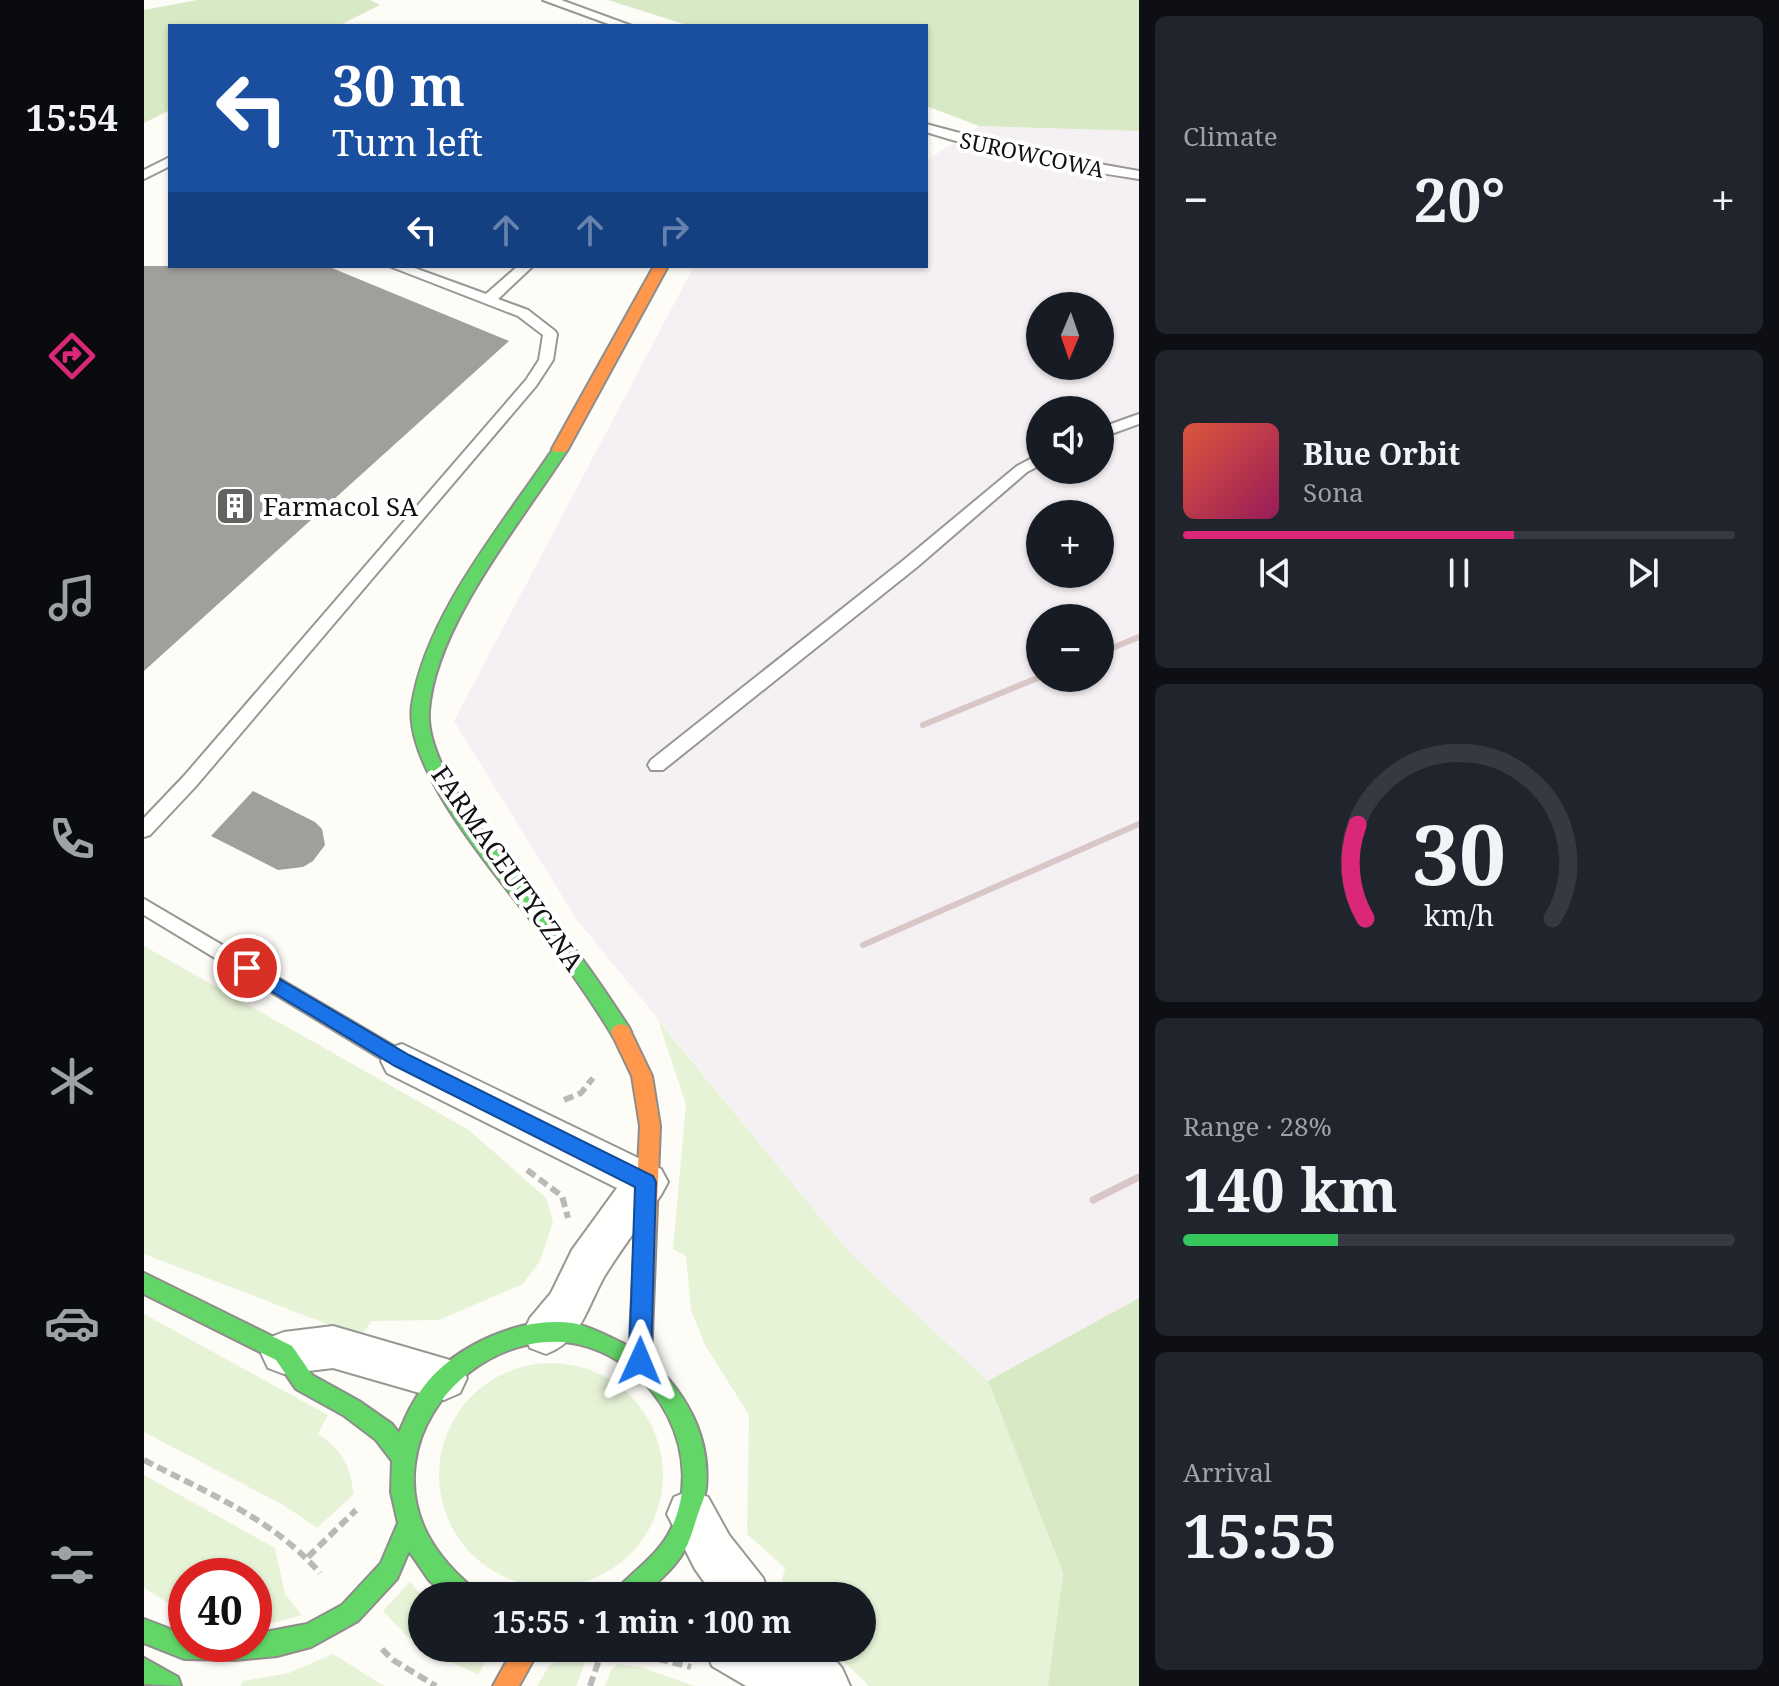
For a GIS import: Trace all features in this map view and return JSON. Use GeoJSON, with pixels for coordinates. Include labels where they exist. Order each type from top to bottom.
{"type":"FeatureCollection","features":[{"type":"Feature","properties":{"kind":"street","name":"FARMACEUTYCZNA"},"geometry":{"type":"LineString","coordinates":[[640,1361],[650,1126],[645,1090],[636,1062],[610,1015],[558,937],[500,863],[432,763],[420,717],[428,676],[450,629],[500,542],[558,452],[660,268]]}},
{"type":"Feature","properties":{"kind":"street"},"geometry":{"type":"LineString","coordinates":[[402,1061],[646,1182],[588,1264],[567,1308],[546,1333]]}},
{"type":"Feature","properties":{"kind":"street"},"geometry":{"type":"LineString","coordinates":[[144,1283],[284,1353],[304,1382],[384,1432],[402,1456]]}},
{"type":"Feature","properties":{"kind":"street"},"geometry":{"type":"LineString","coordinates":[[446,1582],[425,1559],[408,1527],[401,1492],[402,1456],[411,1427],[425,1401],[444,1378],[466,1360],[491,1346],[518,1337],[546,1333],[595,1339],[640,1361],[665,1384],[683,1412],[694,1444],[697,1479],[691,1514],[675,1548],[645,1582]]}},
{"type":"Feature","properties":{"kind":"street"},"geometry":{"type":"LineString","coordinates":[[284,1353],[333,1347],[444,1378]]}},
{"type":"Feature","properties":{"kind":"street"},"geometry":{"type":"LineString","coordinates":[[691,1514],[712,1552],[734,1582]]}},
{"type":"Feature","properties":{"kind":"street"},"geometry":{"type":"LineString","coordinates":[[144,1631],[184,1647],[235,1648],[277,1644],[311,1635],[350,1613],[389,1571],[408,1527]]}},
{"type":"Feature","properties":{"kind":"street"},"geometry":{"type":"LineString","coordinates":[[505,1686],[520,1662]]}},
{"type":"Feature","properties":{"kind":"street"},"geometry":{"type":"LineString","coordinates":[[721,1662],[795,1686]]}},
{"type":"Feature","properties":{"kind":"street"},"geometry":{"type":"LineString","coordinates":[[804,1662],[824,1686]]}},
{"type":"Feature","properties":{"kind":"street"},"geometry":{"type":"LineString","coordinates":[[144,1670],[169,1686]]}},
{"type":"Feature","properties":{"kind":"lane"},"geometry":{"type":"LineString","coordinates":[[549,0],[620,24]]}},
{"type":"Feature","properties":{"kind":"lane","name":"SUROWCOWA"},"geometry":{"type":"LineString","coordinates":[[928,129],[980,146],[1046,161],[1139,175]]}},
{"type":"Feature","properties":{"kind":"lane"},"geometry":{"type":"LineString","coordinates":[[144,175],[168,162]]}},
{"type":"Feature","properties":{"kind":"lane"},"geometry":{"type":"LineString","coordinates":[[144,830],[201,769],[531,383],[546,360],[550,334],[523,313],[401,268]]}},
{"type":"Feature","properties":{"kind":"lane"},"geometry":{"type":"LineString","coordinates":[[428,278],[440,268]]}},
{"type":"Feature","properties":{"kind":"lane"},"geometry":{"type":"LineString","coordinates":[[488,300],[524,268]]}},
{"type":"Feature","properties":{"kind":"lane"},"geometry":{"type":"LineString","coordinates":[[1114,428],[1139,419]]}},
{"type":"Feature","properties":{"kind":"lane"},"geometry":{"type":"LineString","coordinates":[[657,765],[911,563],[1026,467]]}},
{"type":"Feature","properties":{"kind":"lane"},"geometry":{"type":"LineString","coordinates":[[144,906],[402,1061]]}},
{"type":"Feature","properties":{"kind":"path"},"geometry":{"type":"LineString","coordinates":[[556,1100],[581,1093],[594,1074]]}},
{"type":"Feature","properties":{"kind":"path"},"geometry":{"type":"LineString","coordinates":[[144,1460],[264,1524],[308,1557],[350,1613],[393,1660],[436,1686]]}},
{"type":"Feature","properties":{"kind":"path"},"geometry":{"type":"LineString","coordinates":[[308,1557],[367,1499]]}},
{"type":"Feature","properties":{"kind":"path"},"geometry":{"type":"LineString","coordinates":[[590,1686],[598,1662]]}},
{"type":"Feature","properties":{"kind":"path"},"geometry":{"type":"LineString","coordinates":[[670,1662],[690,1667],[708,1662]]}},
{"type":"Feature","properties":{"kind":"shaded area"},"geometry":{"type":"Polygon","coordinates":[[[979,126],[1139,131],[1139,1298],[988,1381],[849,1252],[577,920],[454,721],[693,268],[928,268],[928,160],[979,126]]]}},
{"type":"Feature","properties":{"kind":"green space"},"geometry":{"type":"Polygon","coordinates":[[[197,0],[370,0],[380,5],[342,24],[168,24],[168,111],[144,123],[144,10],[197,0]]]}},
{"type":"Feature","properties":{"kind":"green space"},"geometry":{"type":"Polygon","coordinates":[[[608,0],[1139,0],[1139,131],[979,126],[928,107],[928,24],[684,24],[608,0]]]}},
{"type":"Feature","properties":{"kind":"green space"},"geometry":{"type":"Polygon","coordinates":[[[144,946],[469,1130],[546,1198],[553,1222],[540,1261],[523,1284],[439,1320],[371,1321],[361,1337],[144,1254],[144,946]]]}},
{"type":"Feature","properties":{"kind":"green space"},"geometry":{"type":"Polygon","coordinates":[[[658,1020],[849,1252],[988,1381],[1063,1573],[1048,1686],[869,1686],[844,1662],[876,1662],[876,1582],[782,1582],[785,1568],[747,1534],[749,1415],[705,1345],[691,1310],[686,1256],[673,1249],[686,1104],[658,1020]]]}},
{"type":"Feature","properties":{"kind":"green space"},"geometry":{"type":"Polygon","coordinates":[[[1139,1298],[1139,1686],[1048,1686],[1063,1573],[988,1381],[1139,1298]]]}},
{"type":"Feature","properties":{"kind":"green space"},"geometry":{"type":"Polygon","coordinates":[[[144,1314],[328,1415],[318,1434],[344,1459],[354,1494],[317,1528],[285,1506],[144,1432],[144,1314]]]}},
{"type":"Feature","properties":{"kind":"green space"},"geometry":{"type":"Polygon","coordinates":[[[529,1365],[573,1365],[613,1382],[644,1413],[661,1453],[661,1497],[644,1537],[613,1568],[582,1582],[520,1582],[489,1568],[458,1537],[441,1497],[441,1453],[458,1413],[489,1382],[529,1365]]]}},
{"type":"Feature","properties":{"kind":"green space"},"geometry":{"type":"Polygon","coordinates":[[[144,1475],[275,1548],[285,1594],[302,1615],[272,1623],[272,1558],[168,1558],[168,1603],[144,1588],[144,1475]]]}},
{"type":"Feature","properties":{"kind":"green space"},"geometry":{"type":"Polygon","coordinates":[[[408,1584],[408,1637],[383,1611],[408,1584]]]}},
{"type":"Feature","properties":{"kind":"green space"},"geometry":{"type":"Polygon","coordinates":[[[333,1654],[384,1686],[241,1686],[243,1681],[289,1673],[333,1654]]]}},
{"type":"Feature","properties":{"kind":"green space"},"geometry":{"type":"Polygon","coordinates":[[[452,1662],[485,1662],[478,1675],[452,1662]]]}},
{"type":"Feature","properties":{"kind":"green space"},"geometry":{"type":"Polygon","coordinates":[[[555,1662],[585,1662],[576,1686],[537,1686],[555,1662]]]}},
{"type":"Feature","properties":{"kind":"green space"},"geometry":{"type":"Polygon","coordinates":[[[617,1664],[641,1667],[694,1686],[605,1686],[617,1664]]]}},
{"type":"Feature","properties":{"kind":"building","name":"Farmacol SA"},"geometry":{"type":"Polygon","coordinates":[[[144,266],[332,268],[509,341],[144,671],[144,266]]]}},
{"type":"Feature","properties":{"kind":"building"},"geometry":{"type":"Polygon","coordinates":[[[253,791],[315,822],[322,829],[325,845],[313,861],[303,867],[278,870],[211,836],[253,791]]]}},
{"type":"Feature","properties":{"kind":"railway"},"geometry":{"type":"LineString","coordinates":[[1114,647],[1139,637]]}},
{"type":"Feature","properties":{"kind":"railway"},"geometry":{"type":"LineString","coordinates":[[923,725],[1026,683]]}},
{"type":"Feature","properties":{"kind":"railway"},"geometry":{"type":"LineString","coordinates":[[863,945],[1139,824]]}},
{"type":"Feature","properties":{"kind":"railway"},"geometry":{"type":"LineString","coordinates":[[1093,1200],[1139,1177]]}},
{"type":"Feature","properties":{"kind":"traffic: fast"},"geometry":{"type":"LineString","coordinates":[[560,449],[480,569],[445,632],[422,699],[420,724],[428,757],[453,799],[576,964],[621,1032]]}},
{"type":"Feature","properties":{"kind":"traffic: fast"},"geometry":{"type":"LineString","coordinates":[[144,1283],[284,1353],[304,1382],[351,1408],[384,1432],[402,1456]]}},
{"type":"Feature","properties":{"kind":"traffic: fast"},"geometry":{"type":"LineString","coordinates":[[448,1582],[417,1543],[406,1510],[402,1473],[406,1443],[417,1415],[434,1390],[456,1369],[482,1353],[510,1341],[539,1334],[569,1333],[619,1351],[639,1364],[656,1379],[670,1398],[690,1439],[695,1462],[695,1489],[679,1536],[665,1557],[640,1582]]}},
{"type":"Feature","properties":{"kind":"traffic: fast"},"geometry":{"type":"LineString","coordinates":[[144,1631],[184,1647],[235,1648],[277,1644],[311,1635],[350,1613],[389,1571],[408,1527]]}},
{"type":"Feature","properties":{"kind":"traffic: fast"},"geometry":{"type":"LineString","coordinates":[[144,1670],[169,1686]]}},
{"type":"Feature","properties":{"kind":"traffic: slow"},"geometry":{"type":"LineString","coordinates":[[560,449],[660,268]]}},
{"type":"Feature","properties":{"kind":"traffic: slow"},"geometry":{"type":"LineString","coordinates":[[621,1032],[642,1076],[650,1126],[640,1361]]}},
{"type":"Feature","properties":{"kind":"traffic: slow"},"geometry":{"type":"LineString","coordinates":[[505,1686],[520,1662]]}},
{"type":"Feature","properties":{"kind":"place","name":"Farmacol SA"},"geometry":{"type":"Point","coordinates":[235,506]}},
{"type":"Feature","properties":{"kind":"route"},"geometry":{"type":"LineString","coordinates":[[247,968],[402,1061],[646,1182],[640,1361]]}}]}
